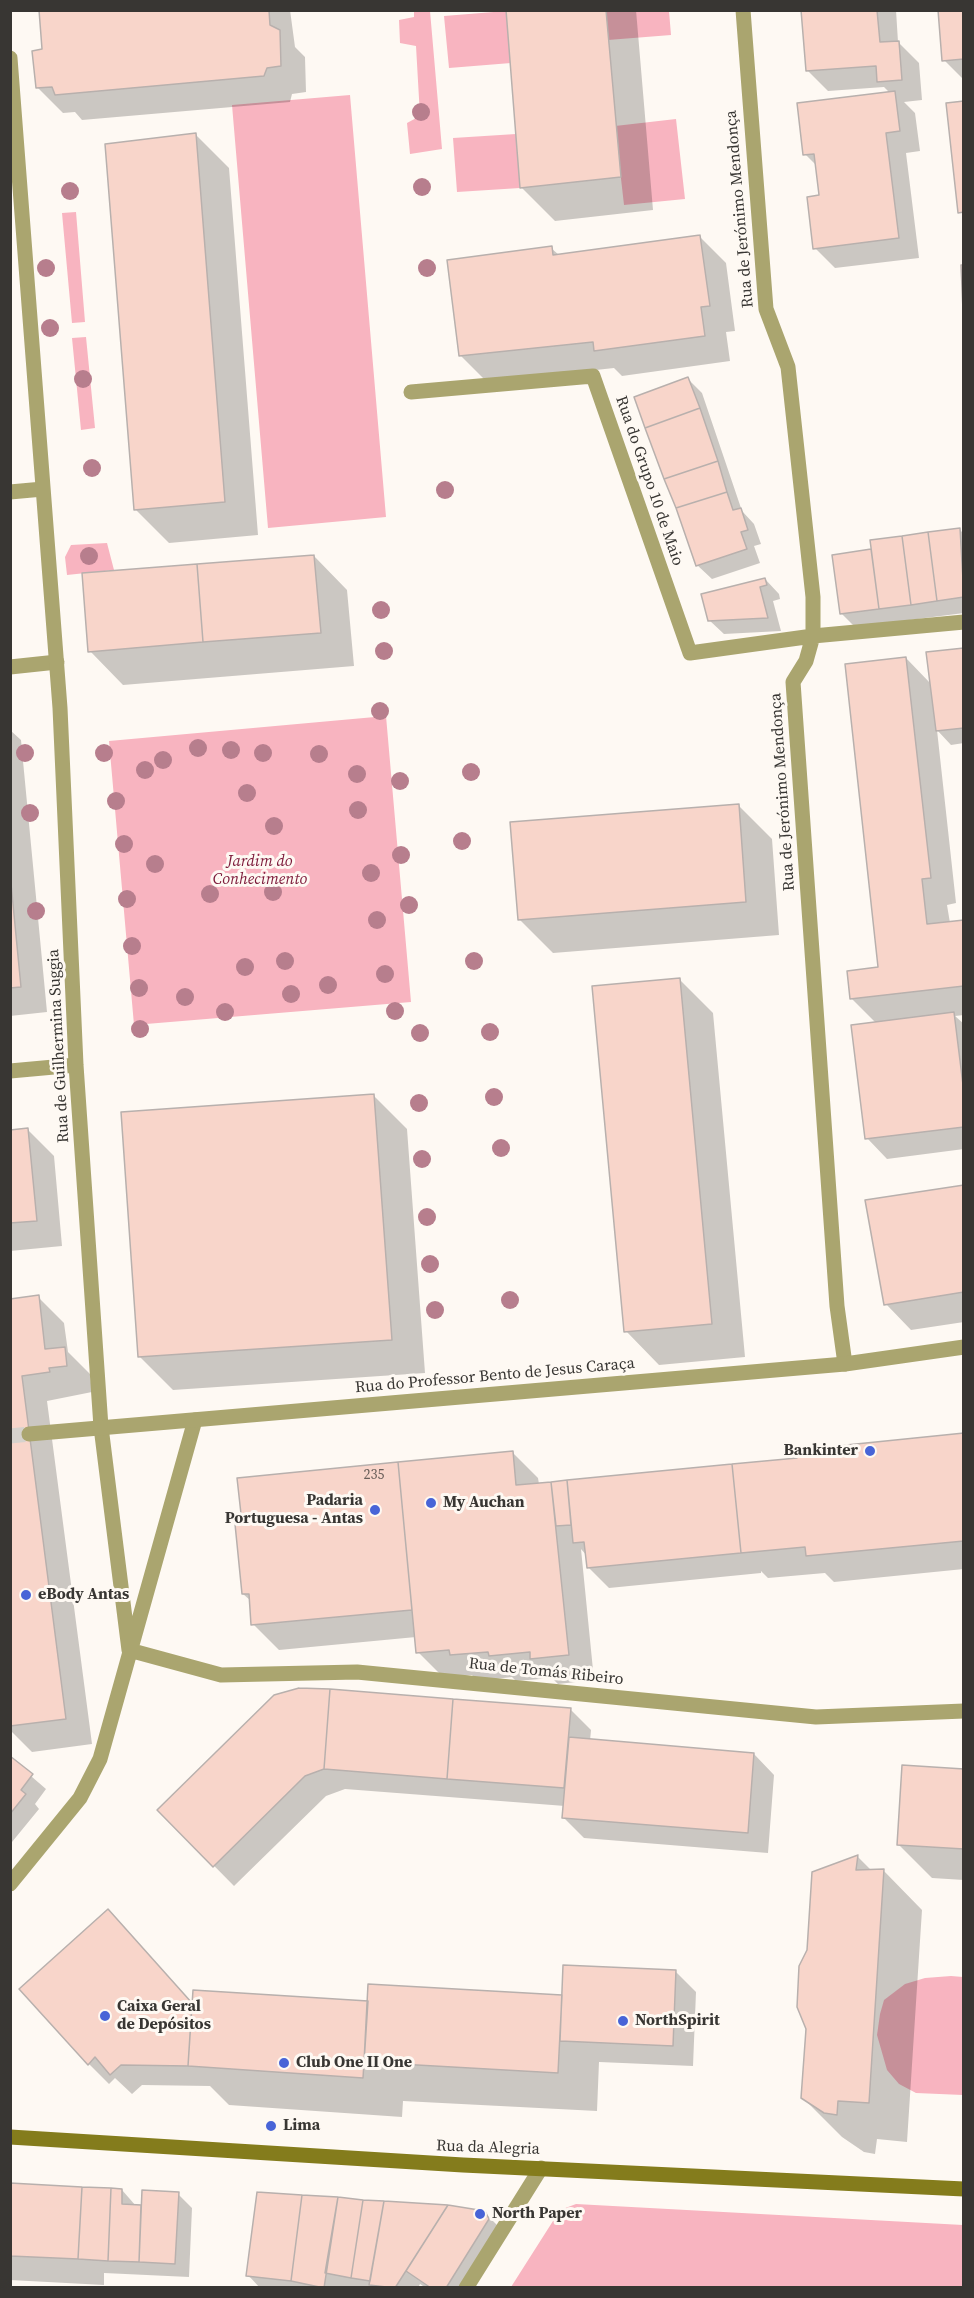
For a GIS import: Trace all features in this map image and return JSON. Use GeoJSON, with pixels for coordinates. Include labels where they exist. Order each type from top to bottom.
{"type":"FeatureCollection","features":[{"type":"Feature","properties":{"kind":"main road","name":"Rua da Alegria"},"geometry":{"type":"LineString","coordinates":[[10,2138],[963,2189]]}},
{"type":"Feature","properties":{"kind":"street","name":"Rua de Jerónimo Mendonça"},"geometry":{"type":"LineString","coordinates":[[743,10],[766,309],[788,367],[813,597],[813,636],[806,662],[793,682],[837,1306],[845,1364]]}},
{"type":"Feature","properties":{"kind":"street","name":"Rua de Guilhermina Suggia"},"geometry":{"type":"LineString","coordinates":[[10,58],[57,663],[72,928],[76,1065],[101,1427],[129,1650]]}},
{"type":"Feature","properties":{"kind":"street","name":"Rua do Grupo 10 de Maio"},"geometry":{"type":"LineString","coordinates":[[411,392],[593,376],[690,653],[813,636]]}},
{"type":"Feature","properties":{"kind":"street"},"geometry":{"type":"LineString","coordinates":[[10,492],[43,489]]}},
{"type":"Feature","properties":{"kind":"street"},"geometry":{"type":"LineString","coordinates":[[813,636],[963,622]]}},
{"type":"Feature","properties":{"kind":"street"},"geometry":{"type":"LineString","coordinates":[[10,667],[57,663]]}},
{"type":"Feature","properties":{"kind":"street"},"geometry":{"type":"LineString","coordinates":[[10,1071],[76,1065]]}},
{"type":"Feature","properties":{"kind":"street","name":"Rua do Professor Bento de Jesus Caraça"},"geometry":{"type":"LineString","coordinates":[[30,1434],[845,1364],[963,1347]]}},
{"type":"Feature","properties":{"kind":"street"},"geometry":{"type":"LineString","coordinates":[[10,1884],[80,1798],[100,1759],[195,1420]]}},
{"type":"Feature","properties":{"kind":"street","name":"Rua de Tomás Ribeiro"},"geometry":{"type":"LineString","coordinates":[[129,1650],[220,1675],[357,1672],[816,1717],[963,1711]]}},
{"type":"Feature","properties":{"kind":"street"},"geometry":{"type":"LineString","coordinates":[[466,2288],[541,2168]]}},
{"type":"Feature","properties":{"kind":"green space"},"geometry":{"type":"Polygon","coordinates":[[[414,11],[430,11],[442,149],[410,154],[407,123],[420,116],[416,46],[400,43],[399,20],[414,17],[414,11]]]}},
{"type":"Feature","properties":{"kind":"green space"},"geometry":{"type":"Polygon","coordinates":[[[506,11],[511,63],[449,68],[444,16],[506,11]]]}},
{"type":"Feature","properties":{"kind":"green space"},"geometry":{"type":"Polygon","coordinates":[[[606,11],[669,11],[671,35],[608,40],[606,11]]]}},
{"type":"Feature","properties":{"kind":"green space"},"geometry":{"type":"Polygon","coordinates":[[[350,95],[386,517],[268,528],[232,105],[350,95]]]}},
{"type":"Feature","properties":{"kind":"green space"},"geometry":{"type":"Polygon","coordinates":[[[676,119],[685,199],[624,205],[615,126],[676,119]]]}},
{"type":"Feature","properties":{"kind":"green space"},"geometry":{"type":"Polygon","coordinates":[[[516,134],[520,188],[457,192],[453,138],[516,134]]]}},
{"type":"Feature","properties":{"kind":"green space"},"geometry":{"type":"Polygon","coordinates":[[[76,212],[85,322],[72,323],[62,213],[76,212]]]}},
{"type":"Feature","properties":{"kind":"green space"},"geometry":{"type":"Polygon","coordinates":[[[86,337],[95,428],[81,430],[72,338],[86,337]]]}},
{"type":"Feature","properties":{"kind":"green space"},"geometry":{"type":"Polygon","coordinates":[[[107,543],[114,570],[67,575],[65,557],[71,545],[107,543]]]}},
{"type":"Feature","properties":{"kind":"green space","name":"Jardim do Conhecimento"},"geometry":{"type":"Polygon","coordinates":[[[386,716],[411,1002],[134,1025],[109,741],[386,716]]]}},
{"type":"Feature","properties":{"kind":"green space"},"geometry":{"type":"Polygon","coordinates":[[[963,1977],[963,2095],[916,2093],[899,2084],[887,2070],[877,2035],[884,2000],[905,1984],[925,1978],[963,1977]]]}},
{"type":"Feature","properties":{"kind":"green space"},"geometry":{"type":"Polygon","coordinates":[[[576,2204],[963,2225],[963,2287],[511,2287],[560,2210],[576,2204]]]}},
{"type":"Feature","properties":{"kind":"building"},"geometry":{"type":"Polygon","coordinates":[[[39,10],[269,10],[270,25],[280,30],[281,66],[267,68],[264,76],[55,95],[52,87],[36,88],[32,51],[42,49],[39,10]]]}},
{"type":"Feature","properties":{"kind":"building"},"geometry":{"type":"Polygon","coordinates":[[[506,10],[606,10],[621,177],[520,188],[506,10]]]}},
{"type":"Feature","properties":{"kind":"building"},"geometry":{"type":"Polygon","coordinates":[[[801,10],[877,10],[880,42],[899,41],[902,80],[877,82],[876,66],[806,71],[801,10]]]}},
{"type":"Feature","properties":{"kind":"building"},"geometry":{"type":"Polygon","coordinates":[[[938,10],[964,10],[964,59],[942,61],[938,10]]]}},
{"type":"Feature","properties":{"kind":"building"},"geometry":{"type":"Polygon","coordinates":[[[895,91],[900,131],[886,133],[899,238],[813,249],[807,197],[819,195],[814,154],[803,155],[797,103],[895,91]]]}},
{"type":"Feature","properties":{"kind":"building"},"geometry":{"type":"Polygon","coordinates":[[[964,101],[964,212],[958,213],[946,103],[964,101]]]}},
{"type":"Feature","properties":{"kind":"building"},"geometry":{"type":"Polygon","coordinates":[[[196,133],[225,502],[134,510],[105,144],[196,133]]]}},
{"type":"Feature","properties":{"kind":"building"},"geometry":{"type":"Polygon","coordinates":[[[700,235],[710,306],[701,307],[705,336],[594,351],[593,342],[459,356],[447,260],[552,246],[553,255],[700,235]]]}},
{"type":"Feature","properties":{"kind":"building"},"geometry":{"type":"Polygon","coordinates":[[[961,265],[964,265],[963,310],[961,265]]]}},
{"type":"Feature","properties":{"kind":"building"},"geometry":{"type":"Polygon","coordinates":[[[688,377],[700,408],[645,428],[634,397],[688,377]]]}},
{"type":"Feature","properties":{"kind":"building"},"geometry":{"type":"Polygon","coordinates":[[[700,408],[718,461],[664,479],[645,428],[700,408]]]}},
{"type":"Feature","properties":{"kind":"building"},"geometry":{"type":"Polygon","coordinates":[[[718,461],[727,492],[676,508],[664,479],[718,461]]]}},
{"type":"Feature","properties":{"kind":"building"},"geometry":{"type":"Polygon","coordinates":[[[727,492],[733,510],[741,508],[748,530],[741,532],[747,549],[696,566],[676,508],[727,492]]]}},
{"type":"Feature","properties":{"kind":"building"},"geometry":{"type":"Polygon","coordinates":[[[960,528],[964,597],[937,601],[928,532],[960,528]]]}},
{"type":"Feature","properties":{"kind":"building"},"geometry":{"type":"Polygon","coordinates":[[[928,532],[937,601],[911,605],[902,536],[928,532]]]}},
{"type":"Feature","properties":{"kind":"building"},"geometry":{"type":"Polygon","coordinates":[[[902,536],[911,605],[879,609],[870,540],[902,536]]]}},
{"type":"Feature","properties":{"kind":"building"},"geometry":{"type":"Polygon","coordinates":[[[871,549],[879,609],[840,614],[832,555],[871,549]]]}},
{"type":"Feature","properties":{"kind":"building"},"geometry":{"type":"Polygon","coordinates":[[[314,555],[321,633],[203,642],[197,564],[314,555]]]}},
{"type":"Feature","properties":{"kind":"building"},"geometry":{"type":"Polygon","coordinates":[[[197,564],[203,642],[88,652],[82,573],[197,564]]]}},
{"type":"Feature","properties":{"kind":"building"},"geometry":{"type":"Polygon","coordinates":[[[765,578],[767,585],[760,587],[768,618],[708,621],[701,594],[765,578]]]}},
{"type":"Feature","properties":{"kind":"building"},"geometry":{"type":"Polygon","coordinates":[[[964,648],[964,728],[936,731],[926,652],[964,648]]]}},
{"type":"Feature","properties":{"kind":"building"},"geometry":{"type":"Polygon","coordinates":[[[906,657],[931,878],[922,879],[927,924],[964,920],[964,986],[850,999],[847,971],[878,967],[845,664],[906,657]]]}},
{"type":"Feature","properties":{"kind":"building"},"geometry":{"type":"Polygon","coordinates":[[[739,804],[746,902],[518,920],[510,822],[739,804]]]}},
{"type":"Feature","properties":{"kind":"building"},"geometry":{"type":"Polygon","coordinates":[[[10,873],[21,987],[10,988],[10,873]]]}},
{"type":"Feature","properties":{"kind":"building"},"geometry":{"type":"Polygon","coordinates":[[[680,978],[712,1324],[624,1332],[592,986],[680,978]]]}},
{"type":"Feature","properties":{"kind":"building"},"geometry":{"type":"Polygon","coordinates":[[[954,1012],[964,1093],[964,1127],[865,1139],[851,1025],[954,1012]]]}},
{"type":"Feature","properties":{"kind":"building"},"geometry":{"type":"Polygon","coordinates":[[[374,1094],[392,1340],[138,1357],[121,1112],[374,1094]]]}},
{"type":"Feature","properties":{"kind":"building"},"geometry":{"type":"Polygon","coordinates":[[[28,1128],[37,1221],[10,1223],[10,1130],[28,1128]]]}},
{"type":"Feature","properties":{"kind":"building"},"geometry":{"type":"Polygon","coordinates":[[[964,1185],[964,1292],[884,1305],[865,1200],[964,1185]]]}},
{"type":"Feature","properties":{"kind":"building"},"geometry":{"type":"Polygon","coordinates":[[[39,1295],[45,1349],[65,1347],[67,1366],[49,1368],[50,1372],[22,1376],[66,1719],[10,1726],[10,1299],[39,1295]]]}},
{"type":"Feature","properties":{"kind":"building"},"geometry":{"type":"Polygon","coordinates":[[[964,1433],[964,1541],[806,1556],[805,1547],[741,1553],[732,1464],[797,1458],[797,1450],[964,1433]]]}},
{"type":"Feature","properties":{"kind":"building"},"geometry":{"type":"Polygon","coordinates":[[[513,1451],[516,1485],[551,1482],[569,1655],[530,1659],[530,1652],[489,1656],[488,1652],[450,1655],[449,1650],[416,1653],[398,1462],[513,1451]]]}},
{"type":"Feature","properties":{"kind":"building"},"geometry":{"type":"Polygon","coordinates":[[[398,1462],[412,1610],[251,1625],[249,1594],[242,1594],[234,1514],[241,1514],[237,1478],[398,1462]]]}},
{"type":"Feature","properties":{"kind":"building"},"geometry":{"type":"Polygon","coordinates":[[[732,1464],[741,1553],[587,1568],[584,1542],[573,1543],[567,1480],[732,1464]]]}},
{"type":"Feature","properties":{"kind":"building"},"geometry":{"type":"Polygon","coordinates":[[[567,1480],[571,1525],[556,1526],[551,1482],[567,1480]]]}},
{"type":"Feature","properties":{"kind":"building"},"geometry":{"type":"Polygon","coordinates":[[[299,1688],[330,1689],[324,1769],[305,1776],[213,1867],[157,1810],[274,1695],[299,1688]]]}},
{"type":"Feature","properties":{"kind":"building"},"geometry":{"type":"Polygon","coordinates":[[[330,1689],[453,1699],[447,1779],[324,1769],[330,1689]]]}},
{"type":"Feature","properties":{"kind":"building"},"geometry":{"type":"Polygon","coordinates":[[[453,1699],[571,1708],[564,1788],[447,1779],[453,1699]]]}},
{"type":"Feature","properties":{"kind":"building"},"geometry":{"type":"Polygon","coordinates":[[[569,1737],[754,1753],[748,1833],[562,1818],[569,1737]]]}},
{"type":"Feature","properties":{"kind":"building"},"geometry":{"type":"Polygon","coordinates":[[[10,1756],[33,1774],[21,1790],[26,1794],[10,1814],[10,1756]]]}},
{"type":"Feature","properties":{"kind":"building"},"geometry":{"type":"Polygon","coordinates":[[[902,1765],[964,1769],[964,1849],[897,1845],[902,1765]]]}},
{"type":"Feature","properties":{"kind":"building"},"geometry":{"type":"Polygon","coordinates":[[[858,1855],[856,1870],[884,1869],[869,2103],[838,2101],[837,2115],[824,2113],[801,2098],[806,2029],[797,2007],[799,1966],[807,1950],[812,1872],[858,1855]]]}},
{"type":"Feature","properties":{"kind":"building"},"geometry":{"type":"Polygon","coordinates":[[[108,1909],[192,2003],[188,2066],[121,2065],[110,2075],[95,2057],[88,2065],[19,1989],[108,1909]]]}},
{"type":"Feature","properties":{"kind":"building"},"geometry":{"type":"Polygon","coordinates":[[[563,1965],[676,1970],[673,2046],[560,2041],[563,1965]]]}},
{"type":"Feature","properties":{"kind":"building"},"geometry":{"type":"Polygon","coordinates":[[[368,1984],[562,1995],[558,2073],[364,2062],[368,1984]]]}},
{"type":"Feature","properties":{"kind":"building"},"geometry":{"type":"Polygon","coordinates":[[[193,1990],[368,2001],[363,2078],[188,2066],[193,1990]]]}},
{"type":"Feature","properties":{"kind":"building"},"geometry":{"type":"Polygon","coordinates":[[[10,2183],[82,2187],[78,2259],[10,2256],[10,2183]]]}},
{"type":"Feature","properties":{"kind":"building"},"geometry":{"type":"Polygon","coordinates":[[[82,2187],[111,2188],[108,2261],[78,2259],[82,2187]]]}},
{"type":"Feature","properties":{"kind":"building"},"geometry":{"type":"Polygon","coordinates":[[[111,2188],[122,2189],[122,2204],[141,2205],[139,2262],[108,2261],[111,2188]]]}},
{"type":"Feature","properties":{"kind":"building"},"geometry":{"type":"Polygon","coordinates":[[[142,2190],[179,2192],[175,2264],[139,2262],[142,2190]]]}},
{"type":"Feature","properties":{"kind":"building"},"geometry":{"type":"Polygon","coordinates":[[[257,2192],[302,2195],[291,2281],[246,2276],[257,2192]]]}},
{"type":"Feature","properties":{"kind":"building"},"geometry":{"type":"Polygon","coordinates":[[[302,2195],[338,2197],[324,2288],[291,2281],[302,2195]]]}},
{"type":"Feature","properties":{"kind":"building"},"geometry":{"type":"Polygon","coordinates":[[[338,2197],[363,2200],[351,2278],[325,2273],[338,2197]]]}},
{"type":"Feature","properties":{"kind":"building"},"geometry":{"type":"Polygon","coordinates":[[[363,2200],[384,2201],[370,2281],[351,2278],[363,2200]]]}},
{"type":"Feature","properties":{"kind":"building"},"geometry":{"type":"Polygon","coordinates":[[[384,2201],[448,2205],[395,2288],[369,2285],[384,2201]]]}},
{"type":"Feature","properties":{"kind":"building"},"geometry":{"type":"Polygon","coordinates":[[[448,2205],[485,2211],[489,2219],[446,2288],[431,2288],[406,2271],[448,2205]]]}},
{"type":"Feature","properties":{"kind":"tunnel"},"geometry":{"type":"LineString","coordinates":[[10,1436],[29,1434]]}},
{"type":"Feature","properties":{"kind":"place","name":"Bankinter"},"geometry":{"type":"Point","coordinates":[870,1451]}},
{"type":"Feature","properties":{"kind":"place","name":"My Auchan"},"geometry":{"type":"Point","coordinates":[431,1503]}},
{"type":"Feature","properties":{"kind":"place","name":"Padaria Portuguesa - Antas"},"geometry":{"type":"Point","coordinates":[375,1510]}},
{"type":"Feature","properties":{"kind":"place","name":"eBody Antas"},"geometry":{"type":"Point","coordinates":[26,1595]}},
{"type":"Feature","properties":{"kind":"place","name":"Caixa Geral de Depósitos"},"geometry":{"type":"Point","coordinates":[105,2016]}},
{"type":"Feature","properties":{"kind":"place","name":"NorthSpirit"},"geometry":{"type":"Point","coordinates":[623,2021]}},
{"type":"Feature","properties":{"kind":"place","name":"Club One II One"},"geometry":{"type":"Point","coordinates":[284,2063]}},
{"type":"Feature","properties":{"kind":"place","name":"Lima"},"geometry":{"type":"Point","coordinates":[271,2126]}},
{"type":"Feature","properties":{"kind":"place","name":"North Paper"},"geometry":{"type":"Point","coordinates":[480,2214]}}]}
